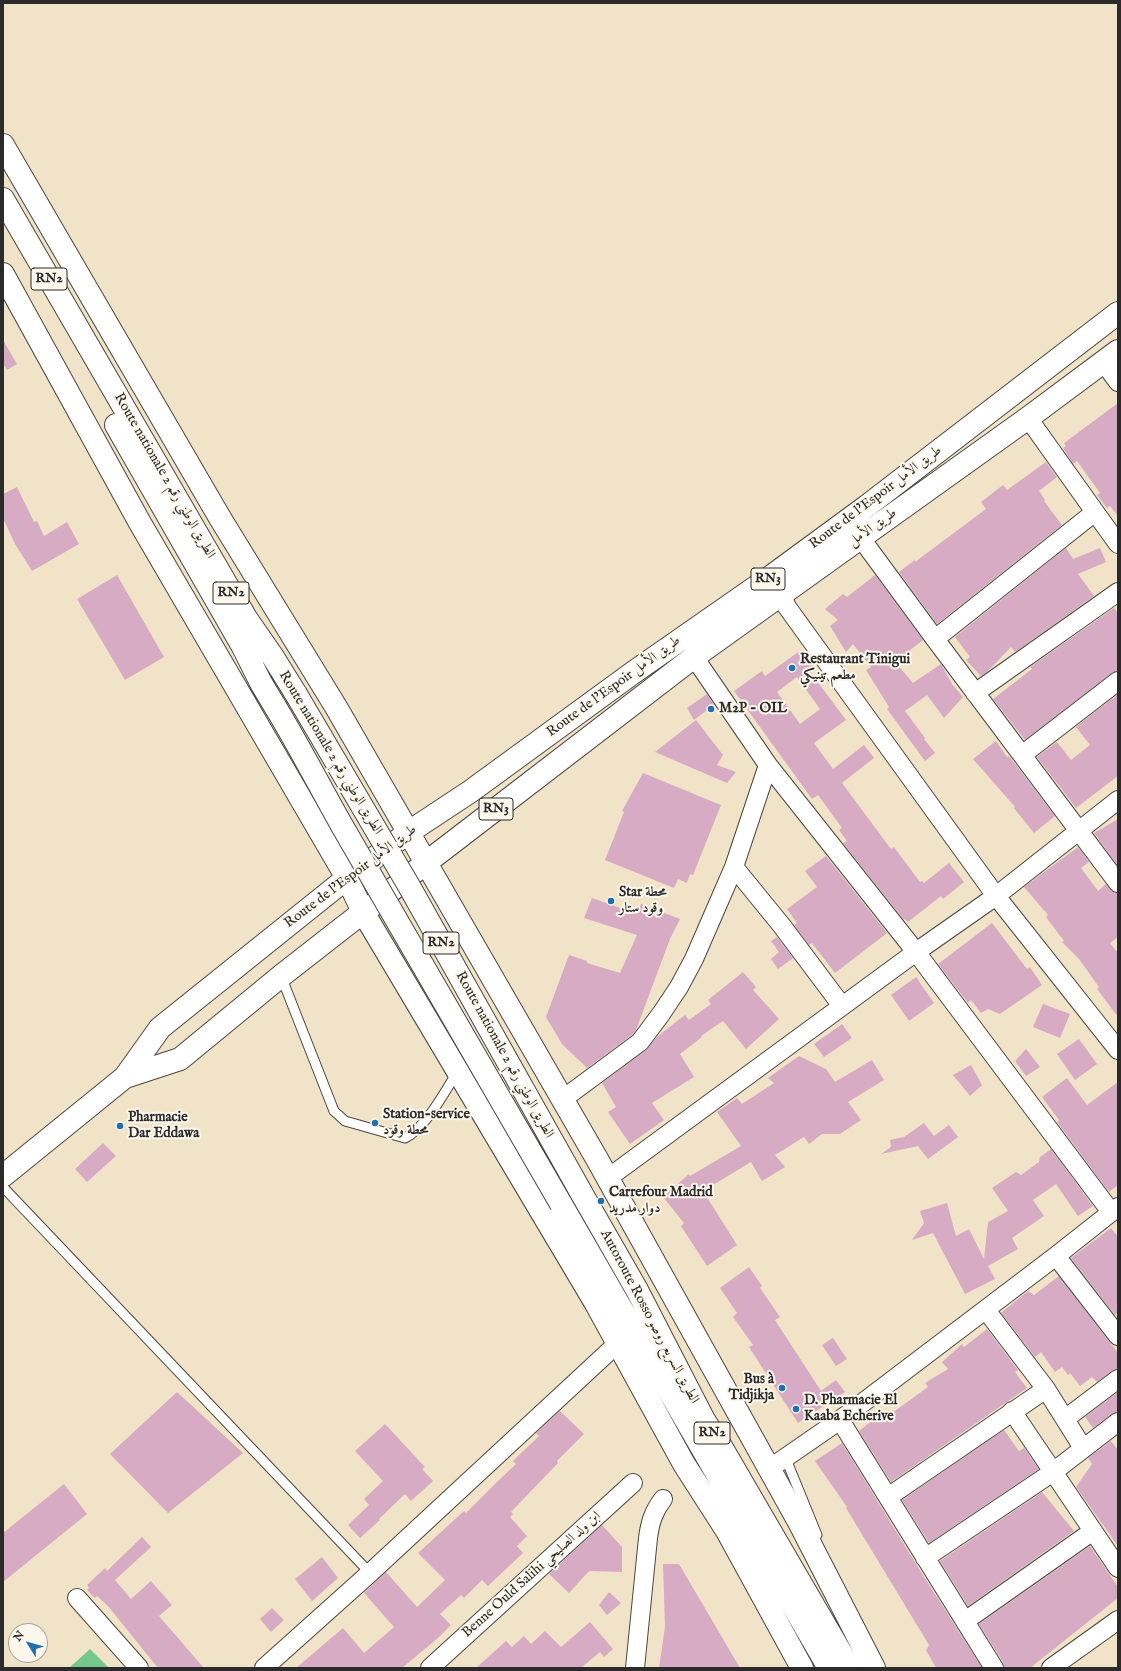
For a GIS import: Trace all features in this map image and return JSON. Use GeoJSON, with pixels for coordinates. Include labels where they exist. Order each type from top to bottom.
{"type":"FeatureCollection","features":[{"type":"Feature","properties":{"kind":"main road"},"geometry":{"type":"LineString","coordinates":[[3,145],[216,511],[336,707],[608,1178],[777,1464],[804,1531],[874,1668]]}},
{"type":"Feature","properties":{"kind":"main road","name":"RN2"},"geometry":{"type":"LineString","coordinates":[[3,198],[90,363]]}},
{"type":"Feature","properties":{"kind":"main road","name":"RN2"},"geometry":{"type":"LineString","coordinates":[[3,228],[90,363]]}},
{"type":"Feature","properties":{"kind":"main road"},"geometry":{"type":"LineString","coordinates":[[3,274],[140,523],[347,878],[363,912],[618,1343],[684,1464],[727,1531],[802,1668]]}},
{"type":"Feature","properties":{"kind":"main road","name":"Route de l’Espoir طريق الأمل"},"geometry":{"type":"LineString","coordinates":[[3,1176],[125,1077],[160,1028],[347,878],[409,832],[471,791],[634,672],[779,571],[873,502],[1118,313]]}},
{"type":"Feature","properties":{"kind":"main road","name":"طريق الأمل"},"geometry":{"type":"LineString","coordinates":[[628,706],[1111,357]]}},
{"type":"Feature","properties":{"kind":"main road","name":"Route nationale الطريق الوطني رقم 2"},"geometry":{"type":"LineString","coordinates":[[90,363],[246,618],[296,694],[409,886],[582,1194]]}},
{"type":"Feature","properties":{"kind":"main road","name":"Route nationale الطريق الوطني رقم 2"},"geometry":{"type":"LineString","coordinates":[[90,363],[261,683],[300,747],[340,823],[561,1204]]}},
{"type":"Feature","properties":{"kind":"main road","name":"Route de l’Espoir طريق الأمل"},"geometry":{"type":"LineString","coordinates":[[125,1077],[180,1059],[281,976],[628,706]]}},
{"type":"Feature","properties":{"kind":"main road","name":"Autoroute Rosso الطريق السريع روصو"},"geometry":{"type":"LineString","coordinates":[[582,1194],[637,1290],[704,1420],[722,1448],[850,1668]]}},
{"type":"Feature","properties":{"kind":"main road","name":"Autoroute Rosso الطريق السريع روصو"},"geometry":{"type":"LineString","coordinates":[[561,1204],[829,1668]]}},
{"type":"Feature","properties":{"kind":"street"},"geometry":{"type":"LineString","coordinates":[[1111,357],[1118,382]]}},
{"type":"Feature","properties":{"kind":"street"},"geometry":{"type":"LineString","coordinates":[[1028,418],[1118,544]]}},
{"type":"Feature","properties":{"kind":"street"},"geometry":{"type":"LineString","coordinates":[[935,640],[1095,512]]}},
{"type":"Feature","properties":{"kind":"street"},"geometry":{"type":"LineString","coordinates":[[860,537],[935,640],[1118,883]]}},
{"type":"Feature","properties":{"kind":"street"},"geometry":{"type":"LineString","coordinates":[[975,693],[1118,592]]}},
{"type":"Feature","properties":{"kind":"street"},"geometry":{"type":"LineString","coordinates":[[781,594],[787,607],[996,896],[1118,1050]]}},
{"type":"Feature","properties":{"kind":"street"},"geometry":{"type":"LineString","coordinates":[[694,657],[768,765],[916,952],[1114,1210],[986,1310],[840,1420],[777,1464]]}},
{"type":"Feature","properties":{"kind":"street"},"geometry":{"type":"LineString","coordinates":[[1022,755],[1118,681]]}},
{"type":"Feature","properties":{"kind":"street"},"geometry":{"type":"LineString","coordinates":[[563,1099],[640,1042],[679,987],[694,959],[734,867],[768,765]]}},
{"type":"Feature","properties":{"kind":"street"},"geometry":{"type":"LineString","coordinates":[[608,1178],[916,952],[996,896],[1118,800]]}},
{"type":"Feature","properties":{"kind":"street"},"geometry":{"type":"LineString","coordinates":[[734,867],[782,926],[842,1006]]}},
{"type":"Feature","properties":{"kind":"street"},"geometry":{"type":"LineString","coordinates":[[1056,1256],[1115,1328]]}},
{"type":"Feature","properties":{"kind":"street"},"geometry":{"type":"LineString","coordinates":[[986,1310],[1046,1389],[1083,1448]]}},
{"type":"Feature","properties":{"kind":"street"},"geometry":{"type":"LineString","coordinates":[[264,1668],[370,1573],[618,1343]]}},
{"type":"Feature","properties":{"kind":"street"},"geometry":{"type":"LineString","coordinates":[[1065,1419],[1118,1379]]}},
{"type":"Feature","properties":{"kind":"street"},"geometry":{"type":"LineString","coordinates":[[888,1497],[1046,1389]]}},
{"type":"Feature","properties":{"kind":"street"},"geometry":{"type":"LineString","coordinates":[[1012,1411],[1118,1568]]}},
{"type":"Feature","properties":{"kind":"street"},"geometry":{"type":"LineString","coordinates":[[840,1420],[994,1668]]}},
{"type":"Feature","properties":{"kind":"street"},"geometry":{"type":"LineString","coordinates":[[926,1558],[1053,1472],[1118,1422]]}},
{"type":"Feature","properties":{"kind":"street","name":"Benne Ould Salihi ابن ولد الصليحي"},"geometry":{"type":"LineString","coordinates":[[430,1668],[633,1483]]}},
{"type":"Feature","properties":{"kind":"street"},"geometry":{"type":"LineString","coordinates":[[631,1665],[651,1518],[662,1499]]}},
{"type":"Feature","properties":{"kind":"street"},"geometry":{"type":"LineString","coordinates":[[965,1621],[1092,1530]]}},
{"type":"Feature","properties":{"kind":"street"},"geometry":{"type":"LineString","coordinates":[[77,1598],[139,1668]]}},
{"type":"Feature","properties":{"kind":"street"},"geometry":{"type":"LineString","coordinates":[[1051,1668],[1118,1620]]}},
{"type":"Feature","properties":{"kind":"lane"},"geometry":{"type":"LineString","coordinates":[[281,976],[334,1111],[345,1121],[405,1138],[421,1127],[458,1071]]}},
{"type":"Feature","properties":{"kind":"lane"},"geometry":{"type":"LineString","coordinates":[[3,1187],[370,1573]]}},
{"type":"Feature","properties":{"kind":"lane"},"geometry":{"type":"LineString","coordinates":[[777,1464],[884,1668]]}},
{"type":"Feature","properties":{"kind":"green space"},"geometry":{"type":"Polygon","coordinates":[[[90,1649],[109,1668],[69,1668],[90,1649]]]}},
{"type":"Feature","properties":{"kind":"building"},"geometry":{"type":"Polygon","coordinates":[[[3,340],[17,364],[7,370],[3,363],[3,340]]]}},
{"type":"Feature","properties":{"kind":"building"},"geometry":{"type":"Polygon","coordinates":[[[1118,403],[1118,516],[1110,506],[1107,508],[1097,495],[1100,493],[1077,461],[1073,464],[1063,448],[1066,446],[1064,443],[1118,403]]]}},
{"type":"Feature","properties":{"kind":"building"},"geometry":{"type":"Polygon","coordinates":[[[1046,462],[1057,477],[1039,491],[1045,500],[1044,501],[1062,525],[937,624],[899,572],[915,560],[915,562],[986,509],[981,502],[1003,485],[1007,490],[1046,462]]]}},
{"type":"Feature","properties":{"kind":"building"},"geometry":{"type":"Polygon","coordinates":[[[17,487],[34,522],[37,521],[44,536],[67,522],[79,544],[32,571],[15,544],[3,518],[3,494],[17,487]]]}},
{"type":"Feature","properties":{"kind":"building"},"geometry":{"type":"Polygon","coordinates":[[[1066,548],[1073,559],[1100,548],[1106,562],[1078,574],[1094,596],[1015,652],[1011,647],[988,671],[981,676],[966,660],[970,657],[955,637],[1066,548]]]}},
{"type":"Feature","properties":{"kind":"building"},"geometry":{"type":"Polygon","coordinates":[[[117,575],[164,657],[125,680],[77,599],[117,575]]]}},
{"type":"Feature","properties":{"kind":"building"},"geometry":{"type":"Polygon","coordinates":[[[875,575],[923,640],[895,662],[913,683],[941,664],[952,684],[963,697],[944,718],[927,695],[905,711],[935,753],[925,761],[887,709],[889,707],[866,670],[871,667],[853,644],[846,652],[830,626],[838,620],[825,609],[843,594],[847,597],[875,575]]]}},
{"type":"Feature","properties":{"kind":"building"},"geometry":{"type":"Polygon","coordinates":[[[1114,608],[1118,613],[1118,671],[1112,673],[1025,740],[993,699],[1032,669],[1030,667],[1114,608]]]}},
{"type":"Feature","properties":{"kind":"building"},"geometry":{"type":"Polygon","coordinates":[[[801,650],[813,666],[808,669],[846,720],[814,743],[833,769],[864,745],[874,758],[842,783],[891,849],[894,847],[920,882],[922,881],[924,883],[949,863],[964,882],[943,899],[941,896],[908,922],[905,919],[904,920],[843,843],[847,841],[839,830],[842,828],[818,795],[812,799],[734,691],[762,671],[765,676],[801,650]],[[797,677],[777,692],[800,724],[820,709],[797,677]]]}},
{"type":"Feature","properties":{"kind":"building"},"geometry":{"type":"Polygon","coordinates":[[[707,694],[714,705],[694,720],[687,708],[707,694]]]}},
{"type":"Feature","properties":{"kind":"building"},"geometry":{"type":"Polygon","coordinates":[[[1118,694],[1118,776],[1076,808],[1037,757],[1057,742],[1071,760],[1090,745],[1076,727],[1118,694]]]}},
{"type":"Feature","properties":{"kind":"building"},"geometry":{"type":"Polygon","coordinates":[[[696,720],[723,755],[717,765],[736,772],[727,783],[655,752],[696,720]]]}},
{"type":"Feature","properties":{"kind":"building"},"geometry":{"type":"Polygon","coordinates":[[[996,741],[1007,757],[1009,756],[1055,816],[1034,833],[1014,808],[1015,807],[973,759],[996,741]]]}},
{"type":"Feature","properties":{"kind":"building"},"geometry":{"type":"Polygon","coordinates":[[[643,773],[721,805],[693,875],[690,874],[687,883],[678,879],[674,888],[605,860],[624,812],[622,811],[643,773]]]}},
{"type":"Feature","properties":{"kind":"building"},"geometry":{"type":"Polygon","coordinates":[[[1118,819],[1118,866],[1094,833],[1118,819]]]}},
{"type":"Feature","properties":{"kind":"building"},"geometry":{"type":"Polygon","coordinates":[[[1078,847],[1089,862],[1081,868],[1098,891],[1106,884],[1114,892],[1118,893],[1118,937],[1110,943],[1118,953],[1118,1017],[1097,989],[1099,987],[1079,959],[1062,942],[1064,941],[1046,917],[1048,915],[1024,887],[1078,847]]]}},
{"type":"Feature","properties":{"kind":"building"},"geometry":{"type":"Polygon","coordinates":[[[826,856],[887,933],[835,973],[812,943],[809,945],[794,925],[797,923],[787,909],[817,887],[805,871],[826,856]]]}},
{"type":"Feature","properties":{"kind":"building"},"geometry":{"type":"Polygon","coordinates":[[[592,898],[637,914],[641,904],[680,919],[670,939],[636,1030],[633,1034],[587,1068],[562,1044],[546,1017],[569,955],[587,961],[587,963],[620,973],[637,935],[584,918],[592,898]]]}},
{"type":"Feature","properties":{"kind":"building"},"geometry":{"type":"Polygon","coordinates":[[[992,923],[1027,969],[1030,967],[1042,985],[1000,1014],[988,1009],[981,1013],[971,1000],[968,1003],[938,964],[992,923]]]}},
{"type":"Feature","properties":{"kind":"building"},"geometry":{"type":"Polygon","coordinates":[[[777,937],[793,958],[778,969],[771,959],[779,952],[771,941],[777,937]]]}},
{"type":"Feature","properties":{"kind":"building"},"geometry":{"type":"Polygon","coordinates":[[[743,972],[756,987],[753,990],[779,1019],[746,1049],[723,1021],[701,1036],[702,1037],[680,1054],[694,1077],[652,1103],[664,1120],[630,1144],[608,1112],[616,1107],[602,1083],[646,1050],[658,1036],[685,1015],[689,1020],[711,1004],[708,1000],[743,972]]]}},
{"type":"Feature","properties":{"kind":"building"},"geometry":{"type":"Polygon","coordinates":[[[916,977],[934,1003],[909,1021],[891,995],[916,977]]]}},
{"type":"Feature","properties":{"kind":"building"},"geometry":{"type":"Polygon","coordinates":[[[1043,1004],[1070,1014],[1060,1038],[1033,1027],[1043,1004]]]}},
{"type":"Feature","properties":{"kind":"building"},"geometry":{"type":"Polygon","coordinates":[[[842,1024],[852,1038],[824,1057],[814,1044],[842,1024]]]}},
{"type":"Feature","properties":{"kind":"building"},"geometry":{"type":"Polygon","coordinates":[[[1079,1039],[1097,1064],[1075,1080],[1057,1054],[1079,1039]]]}},
{"type":"Feature","properties":{"kind":"building"},"geometry":{"type":"Polygon","coordinates":[[[1026,1049],[1040,1067],[1026,1076],[1015,1061],[1026,1049]]]}},
{"type":"Feature","properties":{"kind":"building"},"geometry":{"type":"Polygon","coordinates":[[[799,1056],[826,1069],[835,1082],[872,1060],[884,1080],[848,1102],[861,1120],[840,1134],[822,1134],[809,1144],[804,1137],[775,1155],[785,1167],[762,1181],[751,1162],[703,1191],[737,1245],[707,1266],[681,1226],[684,1223],[663,1197],[689,1174],[690,1176],[741,1146],[717,1112],[737,1098],[742,1104],[774,1083],[768,1078],[799,1056]]]}},
{"type":"Feature","properties":{"kind":"building"},"geometry":{"type":"Polygon","coordinates":[[[971,1065],[982,1085],[970,1096],[953,1075],[971,1065]]]}},
{"type":"Feature","properties":{"kind":"building"},"geometry":{"type":"Polygon","coordinates":[[[1067,1078],[1087,1105],[1118,1082],[1118,1185],[1109,1192],[1057,1122],[1059,1120],[1042,1097],[1067,1078]]]}},
{"type":"Feature","properties":{"kind":"building"},"geometry":{"type":"Polygon","coordinates":[[[924,1123],[934,1136],[949,1125],[958,1137],[928,1159],[918,1146],[881,1154],[891,1147],[890,1140],[904,1137],[924,1123]]]}},
{"type":"Feature","properties":{"kind":"building"},"geometry":{"type":"Polygon","coordinates":[[[103,1143],[116,1156],[87,1182],[75,1169],[103,1143]]]}},
{"type":"Feature","properties":{"kind":"building"},"geometry":{"type":"Polygon","coordinates":[[[1051,1149],[1093,1206],[1078,1216],[1056,1184],[1033,1200],[1044,1216],[1012,1238],[1018,1249],[988,1266],[995,1279],[965,1294],[933,1233],[912,1240],[924,1223],[920,1211],[947,1203],[956,1236],[969,1229],[984,1259],[988,1222],[1008,1211],[992,1188],[1016,1172],[1021,1175],[1039,1162],[1040,1157],[1051,1149]]]}},
{"type":"Feature","properties":{"kind":"building"},"geometry":{"type":"Polygon","coordinates":[[[1111,1228],[1118,1237],[1118,1313],[1115,1315],[1071,1258],[1111,1228]]]}},
{"type":"Feature","properties":{"kind":"building"},"geometry":{"type":"Polygon","coordinates":[[[749,1267],[762,1286],[760,1288],[780,1317],[775,1320],[821,1391],[836,1380],[845,1392],[798,1423],[749,1347],[753,1345],[733,1317],[737,1313],[720,1288],[749,1267]]]}},
{"type":"Feature","properties":{"kind":"building"},"geometry":{"type":"Polygon","coordinates":[[[1059,1276],[1118,1353],[1118,1369],[1112,1371],[1097,1382],[1092,1377],[1080,1386],[1070,1373],[1068,1375],[1062,1367],[1055,1372],[1041,1352],[1035,1357],[1001,1313],[1028,1291],[1034,1295],[1059,1276]]]}},
{"type":"Feature","properties":{"kind":"building"},"geometry":{"type":"Polygon","coordinates":[[[987,1329],[1018,1370],[1015,1372],[1027,1388],[891,1482],[859,1431],[878,1416],[881,1421],[928,1387],[925,1383],[948,1369],[942,1362],[962,1344],[964,1347],[987,1329]]]}},
{"type":"Feature","properties":{"kind":"building"},"geometry":{"type":"Polygon","coordinates":[[[833,1338],[847,1359],[836,1366],[822,1345],[833,1338]]]}},
{"type":"Feature","properties":{"kind":"building"},"geometry":{"type":"Polygon","coordinates":[[[177,1392],[243,1453],[168,1513],[110,1454],[177,1392]]]}},
{"type":"Feature","properties":{"kind":"building"},"geometry":{"type":"Polygon","coordinates":[[[1118,1392],[1118,1412],[1112,1414],[1093,1428],[1085,1417],[1118,1392]]]}},
{"type":"Feature","properties":{"kind":"building"},"geometry":{"type":"Polygon","coordinates":[[[560,1411],[584,1434],[557,1461],[558,1463],[511,1512],[513,1514],[510,1517],[527,1536],[517,1546],[523,1553],[488,1586],[482,1580],[464,1598],[461,1595],[440,1614],[451,1625],[438,1638],[402,1668],[296,1668],[343,1628],[364,1653],[394,1627],[364,1593],[386,1572],[417,1607],[445,1580],[418,1553],[464,1511],[466,1513],[516,1464],[513,1461],[539,1436],[536,1433],[560,1411]]]}},
{"type":"Feature","properties":{"kind":"building"},"geometry":{"type":"Polygon","coordinates":[[[385,1424],[425,1467],[422,1469],[433,1481],[411,1501],[405,1494],[360,1538],[348,1525],[369,1505],[364,1499],[383,1481],[355,1451],[385,1424]]]}},
{"type":"Feature","properties":{"kind":"building"},"geometry":{"type":"Polygon","coordinates":[[[1004,1430],[1019,1451],[1024,1448],[1039,1469],[929,1543],[902,1500],[1004,1430]]]}},
{"type":"Feature","properties":{"kind":"building"},"geometry":{"type":"Polygon","coordinates":[[[1111,1441],[1118,1450],[1118,1546],[1076,1487],[1092,1464],[1088,1458],[1111,1441]]]}},
{"type":"Feature","properties":{"kind":"building"},"geometry":{"type":"Polygon","coordinates":[[[842,1443],[982,1668],[936,1668],[926,1650],[929,1645],[846,1508],[847,1507],[815,1461],[842,1443]]]}},
{"type":"Feature","properties":{"kind":"building"},"geometry":{"type":"Polygon","coordinates":[[[64,1484],[87,1514],[3,1582],[3,1533],[64,1484]]]}},
{"type":"Feature","properties":{"kind":"building"},"geometry":{"type":"Polygon","coordinates":[[[1042,1492],[1074,1531],[968,1606],[940,1561],[1042,1492]]]}},
{"type":"Feature","properties":{"kind":"building"},"geometry":{"type":"Polygon","coordinates":[[[602,1525],[622,1547],[622,1572],[589,1571],[569,1593],[549,1574],[602,1525]]]}},
{"type":"Feature","properties":{"kind":"building"},"geometry":{"type":"Polygon","coordinates":[[[142,1537],[151,1547],[115,1580],[131,1599],[151,1581],[172,1605],[159,1616],[204,1668],[158,1668],[108,1606],[97,1596],[95,1598],[87,1590],[89,1588],[87,1585],[105,1568],[107,1571],[142,1537]]]}},
{"type":"Feature","properties":{"kind":"building"},"geometry":{"type":"Polygon","coordinates":[[[1090,1546],[1118,1587],[1118,1598],[1030,1668],[1004,1668],[1003,1662],[979,1624],[1090,1546]]]}},
{"type":"Feature","properties":{"kind":"building"},"geometry":{"type":"Polygon","coordinates":[[[322,1557],[338,1578],[312,1601],[295,1579],[322,1557]]]}},
{"type":"Feature","properties":{"kind":"building"},"geometry":{"type":"Polygon","coordinates":[[[663,1564],[679,1564],[740,1668],[659,1668],[665,1627],[663,1564]]]}},
{"type":"Feature","properties":{"kind":"building"},"geometry":{"type":"Polygon","coordinates":[[[609,1592],[621,1603],[607,1615],[599,1605],[609,1592]]]}},
{"type":"Feature","properties":{"kind":"building"},"geometry":{"type":"Polygon","coordinates":[[[272,1608],[284,1620],[271,1632],[260,1619],[272,1608]]]}},
{"type":"Feature","properties":{"kind":"building"},"geometry":{"type":"Polygon","coordinates":[[[590,1622],[613,1649],[604,1657],[600,1652],[581,1668],[476,1668],[506,1641],[512,1647],[524,1636],[531,1644],[545,1631],[561,1647],[590,1622]]]}},
{"type":"Feature","properties":{"kind":"place","name":"Restaurant Tinigui مطعم تينيكي"},"geometry":{"type":"Point","coordinates":[792,668]}},
{"type":"Feature","properties":{"kind":"place","name":"M2P - OIL"},"geometry":{"type":"Point","coordinates":[711,709]}},
{"type":"Feature","properties":{"kind":"place","name":"Star محطة وقود ستار"},"geometry":{"type":"Point","coordinates":[611,901]}},
{"type":"Feature","properties":{"kind":"place","name":"Station-service محطة وقود"},"geometry":{"type":"Point","coordinates":[375,1123]}},
{"type":"Feature","properties":{"kind":"place","name":"Pharmacie Dar Eddawa"},"geometry":{"type":"Point","coordinates":[120,1126]}},
{"type":"Feature","properties":{"kind":"place","name":"Carrefour Madrid دوار مدريد"},"geometry":{"type":"Point","coordinates":[601,1201]}},
{"type":"Feature","properties":{"kind":"place","name":"Bus à Tidjikja"},"geometry":{"type":"Point","coordinates":[782,1388]}},
{"type":"Feature","properties":{"kind":"place","name":"D. Pharmacie El Kaaba Echerive"},"geometry":{"type":"Point","coordinates":[796,1409]}}]}
